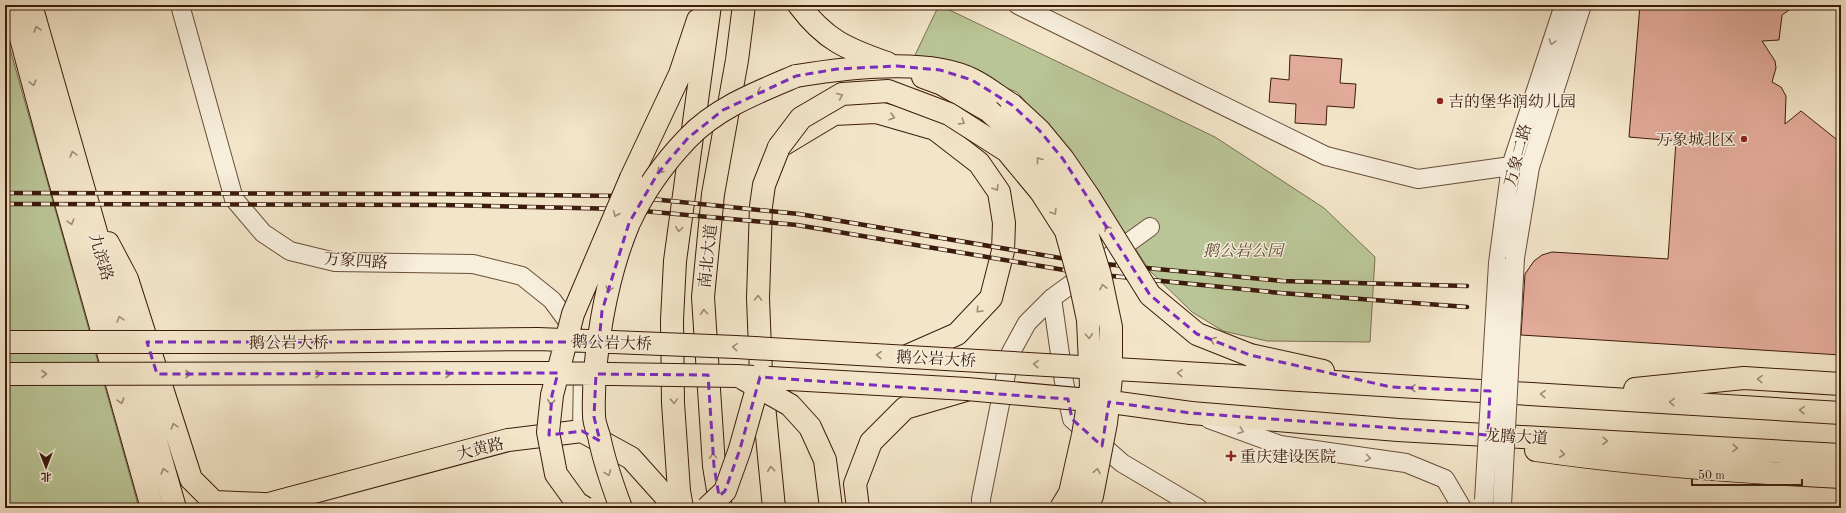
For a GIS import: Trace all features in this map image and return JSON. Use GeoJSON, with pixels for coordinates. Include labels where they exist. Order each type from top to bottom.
{"type":"FeatureCollection","features":[{"type":"Feature","properties":{"kind":"main road","name":"九滨路"},"geometry":{"type":"LineString","coordinates":[[12,5],[78,197],[175,508]]}},
{"type":"Feature","properties":{"kind":"main road","name":"九滨路"},"geometry":{"type":"LineString","coordinates":[[30,5],[78,197],[152,508]]}},
{"type":"Feature","properties":{"kind":"main road"},"geometry":{"type":"LineString","coordinates":[[585,508],[577,503],[556,474],[548,432],[552,395],[573,314],[631,178],[680,74],[702,5]]}},
{"type":"Feature","properties":{"kind":"main road","name":"南北大道"},"geometry":{"type":"LineString","coordinates":[[682,508],[679,491],[674,403],[672,320],[675,261],[710,5]]}},
{"type":"Feature","properties":{"kind":"main road","name":"南北大道"},"geometry":{"type":"LineString","coordinates":[[721,508],[714,466],[703,297],[713,194],[737,60],[744,5]]}},
{"type":"Feature","properties":{"kind":"main road"},"geometry":{"type":"LineString","coordinates":[[799,5],[811,21],[828,36],[851,50],[942,84],[989,111],[1031,149],[1059,186],[1086,230],[1100,275],[1111,327],[1111,378],[1106,424],[1092,496],[1086,508]]}},
{"type":"Feature","properties":{"kind":"main road"},"geometry":{"type":"LineString","coordinates":[[621,508],[606,469],[594,417],[596,374],[602,311],[629,223],[658,173],[688,138],[723,110],[767,88],[796,76],[837,69],[897,66],[940,70],[972,80],[1012,104],[1039,130],[1063,159],[1089,197],[1150,295],[1197,334],[1250,355],[1391,386],[1841,413]]}},
{"type":"Feature","properties":{"kind":"main road"},"geometry":{"type":"LineString","coordinates":[[774,508],[761,374],[758,298],[761,206],[764,184],[779,147],[802,118],[842,94],[888,91],[949,114],[1007,151],[1041,192],[1066,231],[1080,282],[1088,320],[1091,386],[1083,435],[1070,493],[1061,508]]}},
{"type":"Feature","properties":{"kind":"main road"},"geometry":{"type":"LineString","coordinates":[[779,147],[834,114],[876,112],[935,129],[979,163],[999,192],[1004,223],[1003,251],[991,298],[957,334],[907,356]]}},
{"type":"Feature","properties":{"kind":"main road","name":"大黄路"},"geometry":{"type":"LineString","coordinates":[[78,197],[127,279],[191,479],[214,502],[259,507],[508,440],[582,431]]}},
{"type":"Feature","properties":{"kind":"main road","name":"鹅公岩大桥"},"geometry":{"type":"LineString","coordinates":[[5,342],[292,342],[538,339],[907,356],[1391,386]]}},
{"type":"Feature","properties":{"kind":"main road","name":"鹅公岩大桥"},"geometry":{"type":"LineString","coordinates":[[5,374],[548,373],[738,376],[967,389],[1111,402],[1191,413]]}},
{"type":"Feature","properties":{"kind":"main road"},"geometry":{"type":"LineString","coordinates":[[706,508],[725,491],[740,449],[761,374]]}},
{"type":"Feature","properties":{"kind":"main road"},"geometry":{"type":"LineString","coordinates":[[738,376],[790,405],[810,427],[825,460],[831,508]]}},
{"type":"Feature","properties":{"kind":"main road"},"geometry":{"type":"LineString","coordinates":[[1570,396],[1744,378],[1841,384]]}},
{"type":"Feature","properties":{"kind":"main road"},"geometry":{"type":"LineString","coordinates":[[858,508],[855,484],[871,442],[905,408],[967,389]]}},
{"type":"Feature","properties":{"kind":"main road","name":"龙腾大道"},"geometry":{"type":"LineString","coordinates":[[1191,413],[1398,430],[1841,455]]}},
{"type":"Feature","properties":{"kind":"main road"},"geometry":{"type":"LineString","coordinates":[[1398,430],[1606,460],[1766,473],[1841,477]]}},
{"type":"Feature","properties":{"kind":"main road"},"geometry":{"type":"LineString","coordinates":[[582,431],[630,458],[666,497],[671,508]]}},
{"type":"Feature","properties":{"kind":"street","name":"万象四路"},"geometry":{"type":"LineString","coordinates":[[180,5],[234,199],[263,233],[290,251],[335,262],[473,264],[522,276],[552,300],[571,326],[583,372],[582,431]]}},
{"type":"Feature","properties":{"kind":"street"},"geometry":{"type":"LineString","coordinates":[[1018,5],[1326,156],[1418,179],[1511,166]]}},
{"type":"Feature","properties":{"kind":"street","name":"万象二路"},"geometry":{"type":"LineString","coordinates":[[1493,505],[1498,262],[1511,166],[1564,5]]}},
{"type":"Feature","properties":{"kind":"street","name":"万象二路"},"geometry":{"type":"LineString","coordinates":[[1493,505],[1515,258],[1530,167],[1582,5]]}},
{"type":"Feature","properties":{"kind":"street"},"geometry":{"type":"LineString","coordinates":[[982,508],[981,499],[1010,354],[1027,323],[1052,298],[1150,227]]}},
{"type":"Feature","properties":{"kind":"street"},"geometry":{"type":"LineString","coordinates":[[1052,298],[1064,382],[1072,419],[1122,463],[1198,508]]}},
{"type":"Feature","properties":{"kind":"street"},"geometry":{"type":"LineString","coordinates":[[1191,413],[1280,445],[1406,463],[1445,479],[1462,508]]}},
{"type":"Feature","properties":{"kind":"highlighted area"},"geometry":{"type":"Polygon","coordinates":[[[897,66],[940,70],[972,80],[1012,105],[1039,130],[1063,159],[1150,295],[1197,334],[1250,355],[1391,387],[1490,391],[1488,435],[1191,413],[1109,402],[1102,446],[1072,419],[1068,399],[760,377],[740,449],[725,491],[719,496],[714,466],[708,375],[596,374],[594,417],[600,441],[582,431],[549,435],[552,395],[558,373],[157,374],[147,342],[599,342],[602,311],[629,223],[658,173],[688,138],[723,110],[796,76],[837,69],[897,66]]]}},
{"type":"Feature","properties":{"kind":"green space","name":"鹅公岩公园"},"geometry":{"type":"Polygon","coordinates":[[[939,5],[1215,137],[1324,208],[1375,257],[1370,342],[1267,341],[1223,331],[1192,312],[1150,271],[1074,156],[1017,92],[915,55],[939,5]]]}},
{"type":"Feature","properties":{"kind":"green space"},"geometry":{"type":"Polygon","coordinates":[[[5,31],[139,508],[5,508],[5,31]]]}},
{"type":"Feature","properties":{"kind":"building","name":"万象城北区"},"geometry":{"type":"Polygon","coordinates":[[[1640,5],[1796,5],[1782,15],[1779,40],[1762,41],[1775,61],[1776,68],[1772,82],[1781,87],[1786,96],[1785,124],[1801,111],[1841,143],[1841,355],[1521,335],[1525,274],[1534,261],[1542,255],[1552,252],[1668,259],[1676,141],[1629,137],[1640,5]]]}},
{"type":"Feature","properties":{"kind":"building"},"geometry":{"type":"Polygon","coordinates":[[[1290,55],[1342,59],[1340,83],[1356,84],[1354,108],[1327,106],[1326,125],[1295,123],[1296,104],[1269,102],[1271,78],[1289,80],[1290,55]]]}},
{"type":"Feature","properties":{"kind":"railway"},"geometry":{"type":"LineString","coordinates":[[5,193],[622,196],[799,214],[1084,262],[1282,281],[1467,286]]}},
{"type":"Feature","properties":{"kind":"railway"},"geometry":{"type":"LineString","coordinates":[[5,204],[443,205],[621,209],[797,225],[1082,273],[1281,293],[1467,307]]}},
{"type":"Feature","properties":{"kind":"place","name":"吉的堡华润幼儿园"},"geometry":{"type":"Point","coordinates":[1440,101]}},
{"type":"Feature","properties":{"kind":"place","name":"万象城北区"},"geometry":{"type":"Point","coordinates":[1744,139]}},
{"type":"Feature","properties":{"kind":"place","name":"重庆建设医院"},"geometry":{"type":"Point","coordinates":[1231,456]}}]}
